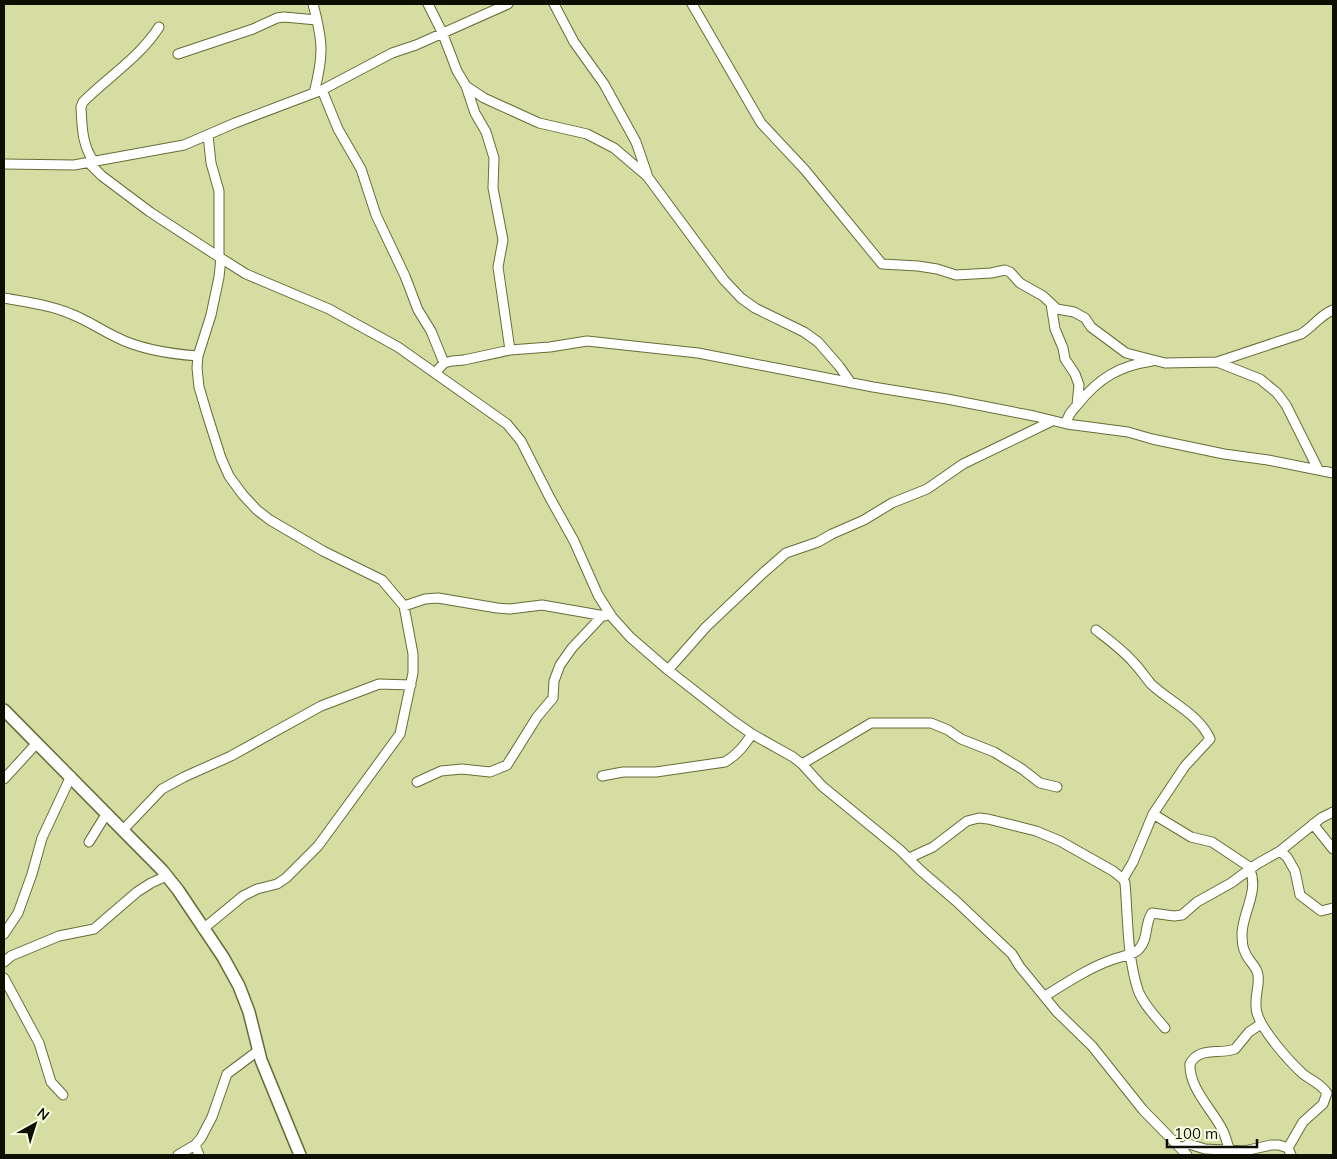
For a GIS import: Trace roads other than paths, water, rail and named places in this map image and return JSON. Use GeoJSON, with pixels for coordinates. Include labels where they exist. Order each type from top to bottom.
{"type":"FeatureCollection","features":[{"type":"Feature","properties":{"kind":"main road"},"geometry":{"type":"LineString","coordinates":[[4,710],[71,776],[167,876],[223,957],[243,994],[268,1081],[301,1154]]}},
{"type":"Feature","properties":{"kind":"street"},"geometry":{"type":"LineString","coordinates":[[313,4],[322,39],[322,60],[318,91],[361,169],[376,215],[403,271],[418,310],[431,331],[444,363]]}},
{"type":"Feature","properties":{"kind":"street"},"geometry":{"type":"LineString","coordinates":[[428,4],[442,32],[457,71],[466,86],[475,113],[486,132],[494,158],[493,188],[503,240],[498,267],[510,350]]}},
{"type":"Feature","properties":{"kind":"street"},"geometry":{"type":"LineString","coordinates":[[4,164],[48,166],[91,162],[184,145],[234,122],[318,91],[392,54],[508,4]]}},
{"type":"Feature","properties":{"kind":"street"},"geometry":{"type":"LineString","coordinates":[[554,4],[574,42],[604,84],[636,142],[648,176]]}},
{"type":"Feature","properties":{"kind":"street"},"geometry":{"type":"LineString","coordinates":[[692,4],[761,123],[805,170],[880,262],[885,265],[918,266],[938,269],[956,275],[991,273],[1005,270],[1010,272],[1020,283],[1043,296],[1059,310],[1074,312],[1085,318],[1091,327],[1126,352],[1155,361],[1173,363],[1217,362],[1301,334],[1312,327],[1325,314],[1333,310]]}},
{"type":"Feature","properties":{"kind":"street"},"geometry":{"type":"LineString","coordinates":[[178,54],[236,36],[277,18],[317,20]]}},
{"type":"Feature","properties":{"kind":"street"},"geometry":{"type":"LineString","coordinates":[[159,27],[153,37],[83,102],[81,107],[86,150],[91,162],[102,176],[150,212],[246,274],[329,309],[398,347],[436,372],[515,431],[574,541],[607,616],[668,670],[752,734],[802,764],[822,786],[908,858],[1012,954],[1020,967],[1057,1012],[1104,1060],[1147,1115],[1184,1152],[1190,1144],[1205,1149],[1250,1151],[1271,1145],[1279,1145],[1289,1151],[1303,1122],[1323,1104],[1327,1093],[1320,1084],[1305,1075],[1291,1062],[1261,1024],[1257,1013],[1255,998],[1258,974],[1245,954],[1242,933],[1253,886],[1250,869],[1212,842],[1191,837],[1153,814]]}},
{"type":"Feature","properties":{"kind":"street"},"geometry":{"type":"LineString","coordinates":[[466,86],[484,98],[539,123],[587,134],[614,148],[648,176],[724,280],[735,292],[755,308],[804,332],[818,342],[840,366],[851,382]]}},
{"type":"Feature","properties":{"kind":"street"},"geometry":{"type":"LineString","coordinates":[[203,929],[243,896],[257,889],[277,884],[286,878],[318,846],[400,734],[411,684],[413,654],[404,606],[382,580],[323,551],[270,520],[243,495],[228,476],[220,458],[200,388],[198,356],[211,315],[219,277],[220,257],[219,191],[211,163],[208,135]]}},
{"type":"Feature","properties":{"kind":"street"},"geometry":{"type":"LineString","coordinates":[[4,298],[44,305],[70,313],[117,338],[168,354],[198,356]]}},
{"type":"Feature","properties":{"kind":"street"},"geometry":{"type":"LineString","coordinates":[[1051,304],[1055,329],[1063,348],[1065,360],[1075,374],[1079,385],[1077,406]]}},
{"type":"Feature","properties":{"kind":"street"},"geometry":{"type":"LineString","coordinates":[[436,372],[444,363],[510,350],[550,347],[587,341],[698,353],[915,395],[947,399],[1067,424],[1112,429],[1224,454],[1268,460],[1333,473]]}},
{"type":"Feature","properties":{"kind":"street"},"geometry":{"type":"LineString","coordinates":[[1067,424],[1066,420],[1077,406],[1096,384],[1106,376],[1137,364],[1155,361]]}},
{"type":"Feature","properties":{"kind":"street"},"geometry":{"type":"LineString","coordinates":[[1217,362],[1260,379],[1277,393],[1286,405],[1318,470]]}},
{"type":"Feature","properties":{"kind":"street"},"geometry":{"type":"LineString","coordinates":[[668,670],[706,627],[786,553],[818,542],[864,520],[892,503],[927,489],[964,464],[1052,420]]}},
{"type":"Feature","properties":{"kind":"street"},"geometry":{"type":"LineString","coordinates":[[404,606],[425,599],[438,598],[453,599],[492,608],[510,609],[542,605],[607,616]]}},
{"type":"Feature","properties":{"kind":"street"},"geometry":{"type":"LineString","coordinates":[[418,782],[441,772],[462,769],[490,772],[507,765],[537,717],[553,698],[554,681],[560,665],[572,648],[607,616]]}},
{"type":"Feature","properties":{"kind":"street"},"geometry":{"type":"LineString","coordinates":[[1096,630],[1130,658],[1151,684],[1197,721],[1210,739],[1185,766],[1153,814],[1133,862],[1123,879]]}},
{"type":"Feature","properties":{"kind":"street"},"geometry":{"type":"LineString","coordinates":[[123,830],[162,789],[184,776],[231,756],[321,706],[379,684],[411,684]]}},
{"type":"Feature","properties":{"kind":"street"},"geometry":{"type":"LineString","coordinates":[[802,764],[871,722],[931,723],[948,730],[960,739],[994,752],[1022,769],[1040,783],[1057,786]]}},
{"type":"Feature","properties":{"kind":"street"},"geometry":{"type":"LineString","coordinates":[[602,776],[624,772],[656,772],[725,762],[742,748],[752,734]]}},
{"type":"Feature","properties":{"kind":"street"},"geometry":{"type":"LineString","coordinates":[[4,779],[37,743]]}},
{"type":"Feature","properties":{"kind":"street"},"geometry":{"type":"LineString","coordinates":[[4,934],[18,912],[32,874],[42,838],[71,776]]}},
{"type":"Feature","properties":{"kind":"street"},"geometry":{"type":"LineString","coordinates":[[1045,996],[1106,962],[1138,952],[1147,935],[1149,918],[1152,913],[1174,916],[1182,915],[1197,902],[1280,851],[1313,824],[1333,812]]}},
{"type":"Feature","properties":{"kind":"street"},"geometry":{"type":"LineString","coordinates":[[89,842],[107,813]]}},
{"type":"Feature","properties":{"kind":"street"},"geometry":{"type":"LineString","coordinates":[[908,858],[932,847],[967,821],[979,818],[1036,831],[1060,841],[1078,850],[1123,879],[1125,883],[1130,954],[1138,991],[1165,1028]]}},
{"type":"Feature","properties":{"kind":"street"},"geometry":{"type":"LineString","coordinates":[[1313,824],[1333,849]]}},
{"type":"Feature","properties":{"kind":"street"},"geometry":{"type":"LineString","coordinates":[[1280,851],[1287,857],[1295,871],[1300,895],[1321,911],[1333,908]]}},
{"type":"Feature","properties":{"kind":"street"},"geometry":{"type":"LineString","coordinates":[[4,962],[11,956],[59,936],[94,929],[136,892],[167,876]]}},
{"type":"Feature","properties":{"kind":"street"},"geometry":{"type":"LineString","coordinates":[[4,978],[39,1043],[51,1082],[63,1095]]}},
{"type":"Feature","properties":{"kind":"street"},"geometry":{"type":"LineString","coordinates":[[1230,1150],[1223,1131],[1196,1087],[1192,1078],[1190,1064],[1195,1058],[1204,1053],[1235,1049],[1249,1032],[1261,1024]]}},
{"type":"Feature","properties":{"kind":"street"},"geometry":{"type":"LineString","coordinates":[[178,1155],[195,1145],[201,1138],[212,1117],[227,1074],[259,1050]]}},
{"type":"Feature","properties":{"kind":"street"},"geometry":{"type":"LineString","coordinates":[[195,1145],[199,1155]]}}]}
